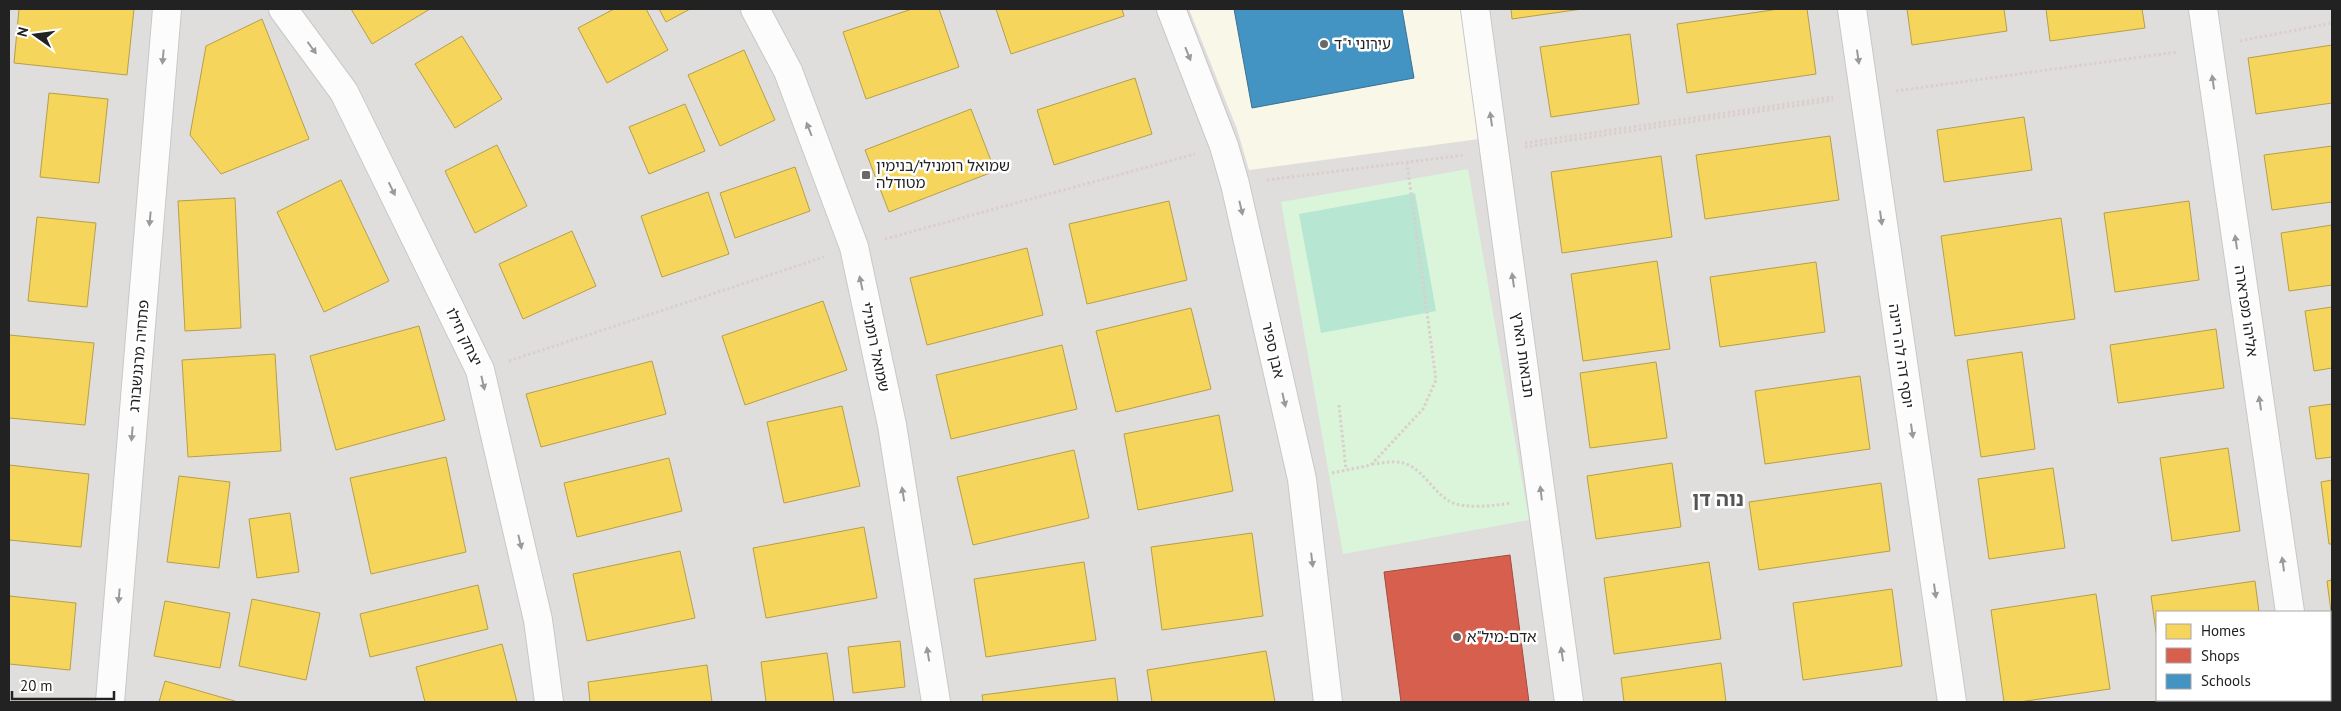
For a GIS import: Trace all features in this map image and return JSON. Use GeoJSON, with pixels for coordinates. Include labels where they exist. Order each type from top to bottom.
{"type":"FeatureCollection","features":[{"type":"Feature","properties":{"kind":"street","name":"פתחיה מרגנשבורג"},"geometry":{"type":"LineString","coordinates":[[110,702],[167,9]]}},
{"type":"Feature","properties":{"kind":"street","name":"יצחק חילו"},"geometry":{"type":"LineString","coordinates":[[283,9],[344,92],[480,370],[538,620],[549,702]]}},
{"type":"Feature","properties":{"kind":"street","name":"שמואל רומנילי"},"geometry":{"type":"LineString","coordinates":[[755,9],[788,71],[854,247],[892,425],[936,702]]}},
{"type":"Feature","properties":{"kind":"street","name":"אבן ספיר"},"geometry":{"type":"LineString","coordinates":[[1171,9],[1224,146],[1235,184],[1302,479],[1328,702]]}},
{"type":"Feature","properties":{"kind":"street","name":"תבואות הארץ"},"geometry":{"type":"LineString","coordinates":[[1475,9],[1496,151],[1569,702]]}},
{"type":"Feature","properties":{"kind":"street","name":"יוסף דה לה ריינה"},"geometry":{"type":"LineString","coordinates":[[1852,9],[1952,702]]}},
{"type":"Feature","properties":{"kind":"street","name":"אליהו מפרארה"},"geometry":{"type":"LineString","coordinates":[[2203,9],[2290,611]]}},
{"type":"Feature","properties":{"kind":"path"},"geometry":{"type":"LineString","coordinates":[[1235,184],[1496,151],[2208,47],[2332,23]]}},
{"type":"Feature","properties":{"kind":"path"},"geometry":{"type":"LineString","coordinates":[[1371,464],[1423,409],[1436,380],[1408,163]]}},
{"type":"Feature","properties":{"kind":"path"},"geometry":{"type":"LineString","coordinates":[[1339,405],[1346,470],[1371,464],[1397,461],[1416,468],[1434,489],[1452,503],[1488,506],[1541,499]]}},
{"type":"Feature","properties":{"kind":"shaded area"},"geometry":{"type":"Polygon","coordinates":[[[9,9],[2332,9],[2332,702],[9,702],[9,9]]]}},
{"type":"Feature","properties":{"kind":"shaded area"},"geometry":{"type":"Polygon","coordinates":[[[1189,9],[1461,9],[1479,139],[1249,170],[1237,129],[1189,9]]]}},
{"type":"Feature","properties":{"kind":"green space"},"geometry":{"type":"Polygon","coordinates":[[[1468,169],[1529,520],[1343,554],[1281,202],[1468,169]]]}},
{"type":"Feature","properties":{"kind":"green space"},"geometry":{"type":"Polygon","coordinates":[[[1415,193],[1436,311],[1321,333],[1299,214],[1415,193]]]}},
{"type":"Feature","properties":{"kind":"building: Homes"},"geometry":{"type":"Polygon","coordinates":[[[19,9],[134,9],[127,75],[14,63],[19,9]]]}},
{"type":"Feature","properties":{"kind":"building: Homes"},"geometry":{"type":"Polygon","coordinates":[[[351,9],[430,9],[372,44],[351,9]]]}},
{"type":"Feature","properties":{"kind":"building: Homes"},"geometry":{"type":"Polygon","coordinates":[[[614,9],[646,9],[668,50],[607,83],[578,28],[614,9]]]}},
{"type":"Feature","properties":{"kind":"building: Homes"},"geometry":{"type":"Polygon","coordinates":[[[659,9],[690,9],[666,22],[659,9]]]}},
{"type":"Feature","properties":{"kind":"building: Homes"},"geometry":{"type":"Polygon","coordinates":[[[912,9],[939,9],[959,67],[866,99],[843,32],[912,9]]]}},
{"type":"Feature","properties":{"kind":"building: Homes"},"geometry":{"type":"Polygon","coordinates":[[[996,9],[1122,9],[1124,16],[1011,54],[996,9]]]}},
{"type":"Feature","properties":{"kind":"building: Homes"},"geometry":{"type":"Polygon","coordinates":[[[1511,9],[1582,9],[1512,19],[1511,9]]]}},
{"type":"Feature","properties":{"kind":"building: Homes"},"geometry":{"type":"Polygon","coordinates":[[[1779,9],[1807,9],[1816,74],[1687,93],[1677,24],[1779,9]]]}},
{"type":"Feature","properties":{"kind":"building: Homes"},"geometry":{"type":"Polygon","coordinates":[[[1907,9],[2004,9],[2007,31],[1912,45],[1907,9]]]}},
{"type":"Feature","properties":{"kind":"building: Homes"},"geometry":{"type":"Polygon","coordinates":[[[2046,9],[2142,9],[2145,28],[2050,41],[2046,9]]]}},
{"type":"Feature","properties":{"kind":"building: Homes"},"geometry":{"type":"Polygon","coordinates":[[[262,19],[309,139],[221,174],[190,135],[206,46],[262,19]]]}},
{"type":"Feature","properties":{"kind":"building: Homes"},"geometry":{"type":"Polygon","coordinates":[[[1630,34],[1639,104],[1551,117],[1540,47],[1630,34]]]}},
{"type":"Feature","properties":{"kind":"building: Homes"},"geometry":{"type":"Polygon","coordinates":[[[462,36],[502,99],[455,128],[415,64],[462,36]]]}},
{"type":"Feature","properties":{"kind":"building: Homes"},"geometry":{"type":"Polygon","coordinates":[[[2332,45],[2332,103],[2256,114],[2248,58],[2332,45]]]}},
{"type":"Feature","properties":{"kind":"building: Homes"},"geometry":{"type":"Polygon","coordinates":[[[744,50],[775,120],[720,146],[688,75],[744,50]]]}},
{"type":"Feature","properties":{"kind":"building: Homes"},"geometry":{"type":"Polygon","coordinates":[[[1135,78],[1152,134],[1054,165],[1037,110],[1135,78]]]}},
{"type":"Feature","properties":{"kind":"building: Homes"},"geometry":{"type":"Polygon","coordinates":[[[49,93],[108,99],[99,183],[40,177],[49,93]]]}},
{"type":"Feature","properties":{"kind":"building: Homes"},"geometry":{"type":"Polygon","coordinates":[[[685,104],[705,151],[649,174],[629,127],[685,104]]]}},
{"type":"Feature","properties":{"kind":"building: Homes"},"geometry":{"type":"Polygon","coordinates":[[[971,109],[995,171],[889,212],[865,150],[971,109]]]}},
{"type":"Feature","properties":{"kind":"building: Homes"},"geometry":{"type":"Polygon","coordinates":[[[2024,117],[2032,170],[1944,182],[1937,130],[2024,117]]]}},
{"type":"Feature","properties":{"kind":"building: Homes"},"geometry":{"type":"Polygon","coordinates":[[[1830,136],[1839,200],[1705,219],[1696,155],[1830,136]]]}},
{"type":"Feature","properties":{"kind":"building: Homes"},"geometry":{"type":"Polygon","coordinates":[[[497,145],[527,206],[475,233],[445,171],[497,145]]]}},
{"type":"Feature","properties":{"kind":"building: Homes"},"geometry":{"type":"Polygon","coordinates":[[[2332,146],[2332,202],[2272,210],[2264,155],[2332,146]]]}},
{"type":"Feature","properties":{"kind":"building: Homes"},"geometry":{"type":"Polygon","coordinates":[[[1661,156],[1672,237],[1562,253],[1551,172],[1661,156]]]}},
{"type":"Feature","properties":{"kind":"building: Homes"},"geometry":{"type":"Polygon","coordinates":[[[795,167],[810,211],[735,238],[720,193],[795,167]]]}},
{"type":"Feature","properties":{"kind":"building: Homes"},"geometry":{"type":"Polygon","coordinates":[[[341,180],[389,281],[324,312],[277,212],[341,180]]]}},
{"type":"Feature","properties":{"kind":"building: Homes"},"geometry":{"type":"Polygon","coordinates":[[[708,192],[729,254],[662,277],[641,216],[708,192]]]}},
{"type":"Feature","properties":{"kind":"building: Homes"},"geometry":{"type":"Polygon","coordinates":[[[235,198],[241,328],[185,331],[178,201],[235,198]]]}},
{"type":"Feature","properties":{"kind":"building: Homes"},"geometry":{"type":"Polygon","coordinates":[[[1169,201],[1187,280],[1087,304],[1069,224],[1169,201]]]}},
{"type":"Feature","properties":{"kind":"building: Homes"},"geometry":{"type":"Polygon","coordinates":[[[2189,201],[2199,280],[2115,292],[2104,213],[2189,201]]]}},
{"type":"Feature","properties":{"kind":"building: Homes"},"geometry":{"type":"Polygon","coordinates":[[[37,217],[96,223],[87,307],[28,301],[37,217]]]}},
{"type":"Feature","properties":{"kind":"building: Homes"},"geometry":{"type":"Polygon","coordinates":[[[2061,218],[2075,319],[1955,336],[1941,236],[2061,218]]]}},
{"type":"Feature","properties":{"kind":"building: Homes"},"geometry":{"type":"Polygon","coordinates":[[[2332,225],[2332,285],[2289,291],[2281,233],[2332,225]]]}},
{"type":"Feature","properties":{"kind":"building: Homes"},"geometry":{"type":"Polygon","coordinates":[[[572,231],[596,286],[523,319],[499,264],[572,231]]]}},
{"type":"Feature","properties":{"kind":"building: Homes"},"geometry":{"type":"Polygon","coordinates":[[[1027,248],[1043,315],[927,345],[910,278],[1027,248]]]}},
{"type":"Feature","properties":{"kind":"building: Homes"},"geometry":{"type":"Polygon","coordinates":[[[1657,261],[1670,349],[1583,361],[1571,274],[1657,261]]]}},
{"type":"Feature","properties":{"kind":"building: Homes"},"geometry":{"type":"Polygon","coordinates":[[[1816,262],[1825,332],[1720,347],[1710,277],[1816,262]]]}},
{"type":"Feature","properties":{"kind":"building: Homes"},"geometry":{"type":"Polygon","coordinates":[[[823,301],[847,370],[745,405],[722,336],[823,301]]]}},
{"type":"Feature","properties":{"kind":"building: Homes"},"geometry":{"type":"Polygon","coordinates":[[[2332,307],[2332,368],[2314,371],[2305,311],[2332,307]]]}},
{"type":"Feature","properties":{"kind":"building: Homes"},"geometry":{"type":"Polygon","coordinates":[[[1191,308],[1211,389],[1116,412],[1096,331],[1191,308]]]}},
{"type":"Feature","properties":{"kind":"building: Homes"},"geometry":{"type":"Polygon","coordinates":[[[419,326],[445,420],[336,450],[310,356],[419,326]]]}},
{"type":"Feature","properties":{"kind":"building: Homes"},"geometry":{"type":"Polygon","coordinates":[[[2216,329],[2224,388],[2118,403],[2110,345],[2216,329]]]}},
{"type":"Feature","properties":{"kind":"building: Homes"},"geometry":{"type":"Polygon","coordinates":[[[9,335],[94,343],[85,425],[9,418],[9,335]]]}},
{"type":"Feature","properties":{"kind":"building: Homes"},"geometry":{"type":"Polygon","coordinates":[[[1062,345],[1077,409],[951,439],[936,375],[1062,345]]]}},
{"type":"Feature","properties":{"kind":"building: Homes"},"geometry":{"type":"Polygon","coordinates":[[[2022,352],[2035,449],[1981,457],[1967,360],[2022,352]]]}},
{"type":"Feature","properties":{"kind":"building: Homes"},"geometry":{"type":"Polygon","coordinates":[[[275,354],[281,451],[188,457],[182,360],[275,354]]]}},
{"type":"Feature","properties":{"kind":"building: Homes"},"geometry":{"type":"Polygon","coordinates":[[[652,361],[666,414],[541,447],[526,394],[652,361]]]}},
{"type":"Feature","properties":{"kind":"building: Homes"},"geometry":{"type":"Polygon","coordinates":[[[1656,362],[1667,438],[1590,448],[1580,373],[1656,362]]]}},
{"type":"Feature","properties":{"kind":"building: Homes"},"geometry":{"type":"Polygon","coordinates":[[[1860,376],[1870,449],[1765,464],[1755,391],[1860,376]]]}},
{"type":"Feature","properties":{"kind":"building: Homes"},"geometry":{"type":"Polygon","coordinates":[[[2332,404],[2332,457],[2316,459],[2309,407],[2332,404]]]}},
{"type":"Feature","properties":{"kind":"building: Homes"},"geometry":{"type":"Polygon","coordinates":[[[842,406],[860,486],[784,503],[767,422],[842,406]]]}},
{"type":"Feature","properties":{"kind":"building: Homes"},"geometry":{"type":"Polygon","coordinates":[[[1219,415],[1233,491],[1138,510],[1124,434],[1219,415]]]}},
{"type":"Feature","properties":{"kind":"building: Homes"},"geometry":{"type":"Polygon","coordinates":[[[2228,448],[2240,531],[2172,541],[2160,458],[2228,448]]]}},
{"type":"Feature","properties":{"kind":"building: Homes"},"geometry":{"type":"Polygon","coordinates":[[[1074,450],[1089,518],[973,545],[957,477],[1074,450]]]}},
{"type":"Feature","properties":{"kind":"building: Homes"},"geometry":{"type":"Polygon","coordinates":[[[446,457],[466,552],[371,574],[350,478],[446,457]]]}},
{"type":"Feature","properties":{"kind":"building: Homes"},"geometry":{"type":"Polygon","coordinates":[[[669,458],[682,511],[577,537],[564,483],[669,458]]]}},
{"type":"Feature","properties":{"kind":"building: Homes"},"geometry":{"type":"Polygon","coordinates":[[[1672,463],[1681,527],[1596,539],[1587,476],[1672,463]]]}},
{"type":"Feature","properties":{"kind":"building: Homes"},"geometry":{"type":"Polygon","coordinates":[[[9,465],[89,474],[81,547],[9,540],[9,465]]]}},
{"type":"Feature","properties":{"kind":"building: Homes"},"geometry":{"type":"Polygon","coordinates":[[[2053,468],[2065,548],[1989,559],[1978,479],[2053,468]]]}},
{"type":"Feature","properties":{"kind":"building: Homes"},"geometry":{"type":"Polygon","coordinates":[[[179,476],[230,482],[219,568],[167,562],[179,476]]]}},
{"type":"Feature","properties":{"kind":"building: Homes"},"geometry":{"type":"Polygon","coordinates":[[[2332,480],[2332,544],[2329,544],[2321,482],[2332,480]]]}},
{"type":"Feature","properties":{"kind":"building: Homes"},"geometry":{"type":"Polygon","coordinates":[[[1881,483],[1890,551],[1759,570],[1749,502],[1881,483]]]}},
{"type":"Feature","properties":{"kind":"building: Homes"},"geometry":{"type":"Polygon","coordinates":[[[290,513],[299,572],[257,578],[249,519],[290,513]]]}},
{"type":"Feature","properties":{"kind":"building: Homes"},"geometry":{"type":"Polygon","coordinates":[[[864,527],[877,598],[766,618],[753,548],[864,527]]]}},
{"type":"Feature","properties":{"kind":"building: Homes"},"geometry":{"type":"Polygon","coordinates":[[[1252,533],[1263,616],[1162,630],[1151,547],[1252,533]]]}},
{"type":"Feature","properties":{"kind":"building: Homes"},"geometry":{"type":"Polygon","coordinates":[[[680,551],[695,618],[587,641],[573,574],[680,551]]]}},
{"type":"Feature","properties":{"kind":"building: Homes"},"geometry":{"type":"Polygon","coordinates":[[[1084,562],[1096,640],[986,657],[974,579],[1084,562]]]}},
{"type":"Feature","properties":{"kind":"building: Homes"},"geometry":{"type":"Polygon","coordinates":[[[1709,562],[1721,639],[1614,654],[1604,578],[1709,562]]]}},
{"type":"Feature","properties":{"kind":"building: Homes"},"geometry":{"type":"Polygon","coordinates":[[[2332,580],[2332,619],[2331,611],[2327,581],[2332,580]]]}},
{"type":"Feature","properties":{"kind":"building: Homes"},"geometry":{"type":"Polygon","coordinates":[[[2255,581],[2259,611],[2156,611],[2156,632],[2151,596],[2255,581]]]}},
{"type":"Feature","properties":{"kind":"building: Homes"},"geometry":{"type":"Polygon","coordinates":[[[478,585],[488,629],[370,657],[360,614],[478,585]]]}},
{"type":"Feature","properties":{"kind":"building: Homes"},"geometry":{"type":"Polygon","coordinates":[[[1892,589],[1902,666],[1803,680],[1793,603],[1892,589]]]}},
{"type":"Feature","properties":{"kind":"building: Homes"},"geometry":{"type":"Polygon","coordinates":[[[2096,594],[2110,689],[2019,702],[2004,702],[1991,610],[2096,594]]]}},
{"type":"Feature","properties":{"kind":"building: Homes"},"geometry":{"type":"Polygon","coordinates":[[[9,596],[76,603],[70,670],[9,664],[9,596]]]}},
{"type":"Feature","properties":{"kind":"building: Homes"},"geometry":{"type":"Polygon","coordinates":[[[252,599],[320,613],[306,680],[239,666],[252,599]]]}},
{"type":"Feature","properties":{"kind":"building: Homes"},"geometry":{"type":"Polygon","coordinates":[[[165,601],[230,613],[220,668],[154,656],[165,601]]]}},
{"type":"Feature","properties":{"kind":"building: Homes"},"geometry":{"type":"Polygon","coordinates":[[[900,641],[905,687],[853,693],[848,647],[900,641]]]}},
{"type":"Feature","properties":{"kind":"building: Homes"},"geometry":{"type":"Polygon","coordinates":[[[502,644],[517,702],[425,702],[416,667],[502,644]]]}},
{"type":"Feature","properties":{"kind":"building: Homes"},"geometry":{"type":"Polygon","coordinates":[[[1266,651],[1275,702],[1152,702],[1147,670],[1266,651]]]}},
{"type":"Feature","properties":{"kind":"building: Homes"},"geometry":{"type":"Polygon","coordinates":[[[827,653],[834,702],[766,702],[761,662],[827,653]]]}},
{"type":"Feature","properties":{"kind":"building: Homes"},"geometry":{"type":"Polygon","coordinates":[[[1721,663],[1726,702],[1624,702],[1621,678],[1721,663]]]}},
{"type":"Feature","properties":{"kind":"building: Homes"},"geometry":{"type":"Polygon","coordinates":[[[707,665],[712,702],[590,702],[588,682],[707,665]]]}},
{"type":"Feature","properties":{"kind":"building: Homes"},"geometry":{"type":"Polygon","coordinates":[[[1115,678],[1118,702],[983,702],[982,695],[1115,678]]]}},
{"type":"Feature","properties":{"kind":"building: Homes"},"geometry":{"type":"Polygon","coordinates":[[[165,681],[238,702],[159,702],[165,681]]]}},
{"type":"Feature","properties":{"kind":"building: Homes"},"geometry":{"type":"Polygon","coordinates":[[[2260,701],[2260,702],[2170,702],[2260,701]]]}},
{"type":"Feature","properties":{"kind":"building: Shops","name":"אדם-מיל\"א"},"geometry":{"type":"Polygon","coordinates":[[[1510,555],[1529,702],[1401,702],[1384,572],[1510,555]]]}},
{"type":"Feature","properties":{"kind":"building: Schools","name":"עירוני י\"ד"},"geometry":{"type":"Polygon","coordinates":[[[1234,9],[1402,9],[1414,78],[1252,108],[1234,9]]]}},
{"type":"Feature","properties":{"kind":"place","name":"עירוני י\"ד"},"geometry":{"type":"Point","coordinates":[1324,44]}},
{"type":"Feature","properties":{"kind":"place","name":"שמואל רומנילי/בנימין מטודלה"},"geometry":{"type":"Point","coordinates":[866,175]}},
{"type":"Feature","properties":{"kind":"place","name":"אדם-מיל\"א"},"geometry":{"type":"Point","coordinates":[1457,637]}},
{"type":"Feature","properties":{"kind":"district","name":"נוה דן"},"geometry":{"type":"Point","coordinates":[1718,499]}}]}
